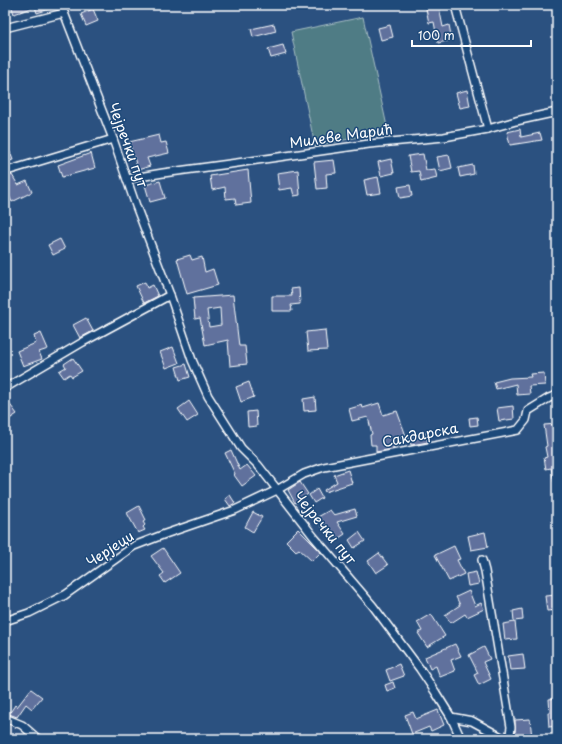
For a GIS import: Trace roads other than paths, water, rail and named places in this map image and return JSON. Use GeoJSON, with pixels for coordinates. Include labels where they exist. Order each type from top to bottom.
{"type":"FeatureCollection","features":[{"type":"Feature","properties":{"kind":"street","name":"Чејречки пут"},"geometry":{"type":"LineString","coordinates":[[61,5],[170,295],[192,360],[208,396],[241,448],[258,465],[314,537],[394,632],[451,717]]}},
{"type":"Feature","properties":{"kind":"street"},"geometry":{"type":"LineString","coordinates":[[455,5],[488,129]]}},
{"type":"Feature","properties":{"kind":"street"},"geometry":{"type":"LineString","coordinates":[[5,28],[64,13]]}},
{"type":"Feature","properties":{"kind":"street","name":"Милеве Мaрић"},"geometry":{"type":"LineString","coordinates":[[127,179],[163,172],[237,164],[369,144],[444,137],[488,129],[557,112]]}},
{"type":"Feature","properties":{"kind":"street"},"geometry":{"type":"LineString","coordinates":[[7,171],[112,139]]}},
{"type":"Feature","properties":{"kind":"street"},"geometry":{"type":"LineString","coordinates":[[5,388],[84,342],[170,295]]}},
{"type":"Feature","properties":{"kind":"street","name":"Сакдарска"},"geometry":{"type":"LineString","coordinates":[[277,490],[304,474],[324,467],[518,430],[526,420],[528,411],[549,398],[557,395]]}},
{"type":"Feature","properties":{"kind":"street","name":"Черјеци"},"geometry":{"type":"LineString","coordinates":[[5,621],[29,613],[65,595],[134,546],[235,510],[277,490]]}},
{"type":"Feature","properties":{"kind":"street"},"geometry":{"type":"LineString","coordinates":[[451,717],[472,721],[505,739],[510,734],[511,727],[482,560]]}},
{"type":"Feature","properties":{"kind":"street"},"geometry":{"type":"LineString","coordinates":[[451,717],[461,739]]}},
{"type":"Feature","properties":{"kind":"street"},"geometry":{"type":"LineString","coordinates":[[5,718],[22,725],[38,739]]}}]}
